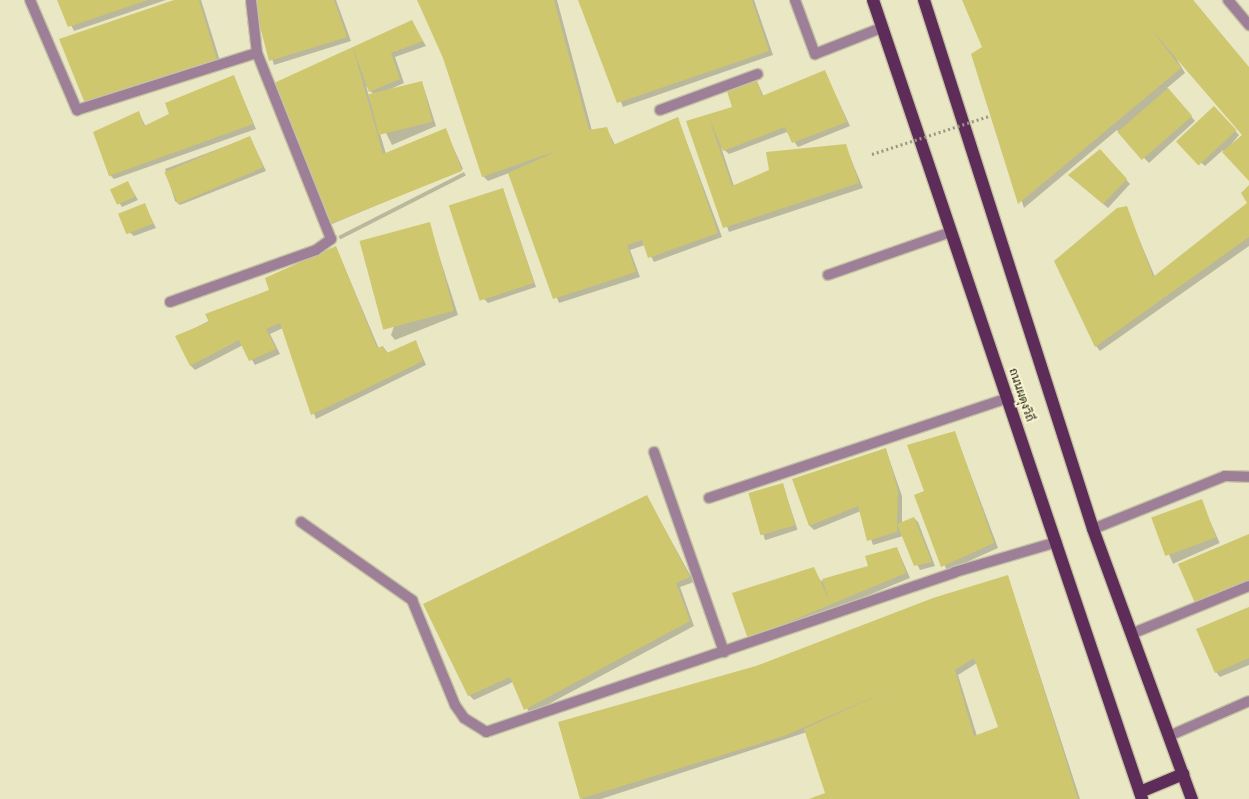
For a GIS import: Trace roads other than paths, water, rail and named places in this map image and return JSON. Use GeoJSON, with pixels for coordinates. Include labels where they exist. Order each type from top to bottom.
{"type":"FeatureCollection","features":[{"type":"Feature","properties":{"kind":"main road","name":"ถนนผดุงวิถี"},"geometry":{"type":"LineString","coordinates":[[872,0],[1058,542],[1138,797]]}},
{"type":"Feature","properties":{"kind":"main road"},"geometry":{"type":"LineString","coordinates":[[924,0],[1093,530],[1192,799]]}},
{"type":"Feature","properties":{"kind":"main road"},"geometry":{"type":"LineString","coordinates":[[1138,797],[1183,774]]}},
{"type":"Feature","properties":{"kind":"street"},"geometry":{"type":"LineString","coordinates":[[30,0],[77,110],[257,53]]}},
{"type":"Feature","properties":{"kind":"street"},"geometry":{"type":"LineString","coordinates":[[170,302],[316,250],[331,239],[257,53],[251,0]]}},
{"type":"Feature","properties":{"kind":"street"},"geometry":{"type":"LineString","coordinates":[[795,0],[815,54],[881,28]]}},
{"type":"Feature","properties":{"kind":"street"},"geometry":{"type":"LineString","coordinates":[[1228,0],[1249,25]]}},
{"type":"Feature","properties":{"kind":"street"},"geometry":{"type":"LineString","coordinates":[[660,110],[758,74]]}},
{"type":"Feature","properties":{"kind":"street"},"geometry":{"type":"LineString","coordinates":[[828,275],[951,232]]}},
{"type":"Feature","properties":{"kind":"street"},"geometry":{"type":"LineString","coordinates":[[709,498],[1008,398]]}},
{"type":"Feature","properties":{"kind":"street"},"geometry":{"type":"LineString","coordinates":[[654,452],[724,652]]}},
{"type":"Feature","properties":{"kind":"street"},"geometry":{"type":"LineString","coordinates":[[1093,530],[1225,476],[1249,477]]}},
{"type":"Feature","properties":{"kind":"street"},"geometry":{"type":"LineString","coordinates":[[301,522],[412,600],[455,705],[464,718],[486,732],[956,572],[1058,542]]}},
{"type":"Feature","properties":{"kind":"street"},"geometry":{"type":"LineString","coordinates":[[1131,634],[1249,586]]}},
{"type":"Feature","properties":{"kind":"street"},"geometry":{"type":"LineString","coordinates":[[1168,736],[1249,701]]}}]}
